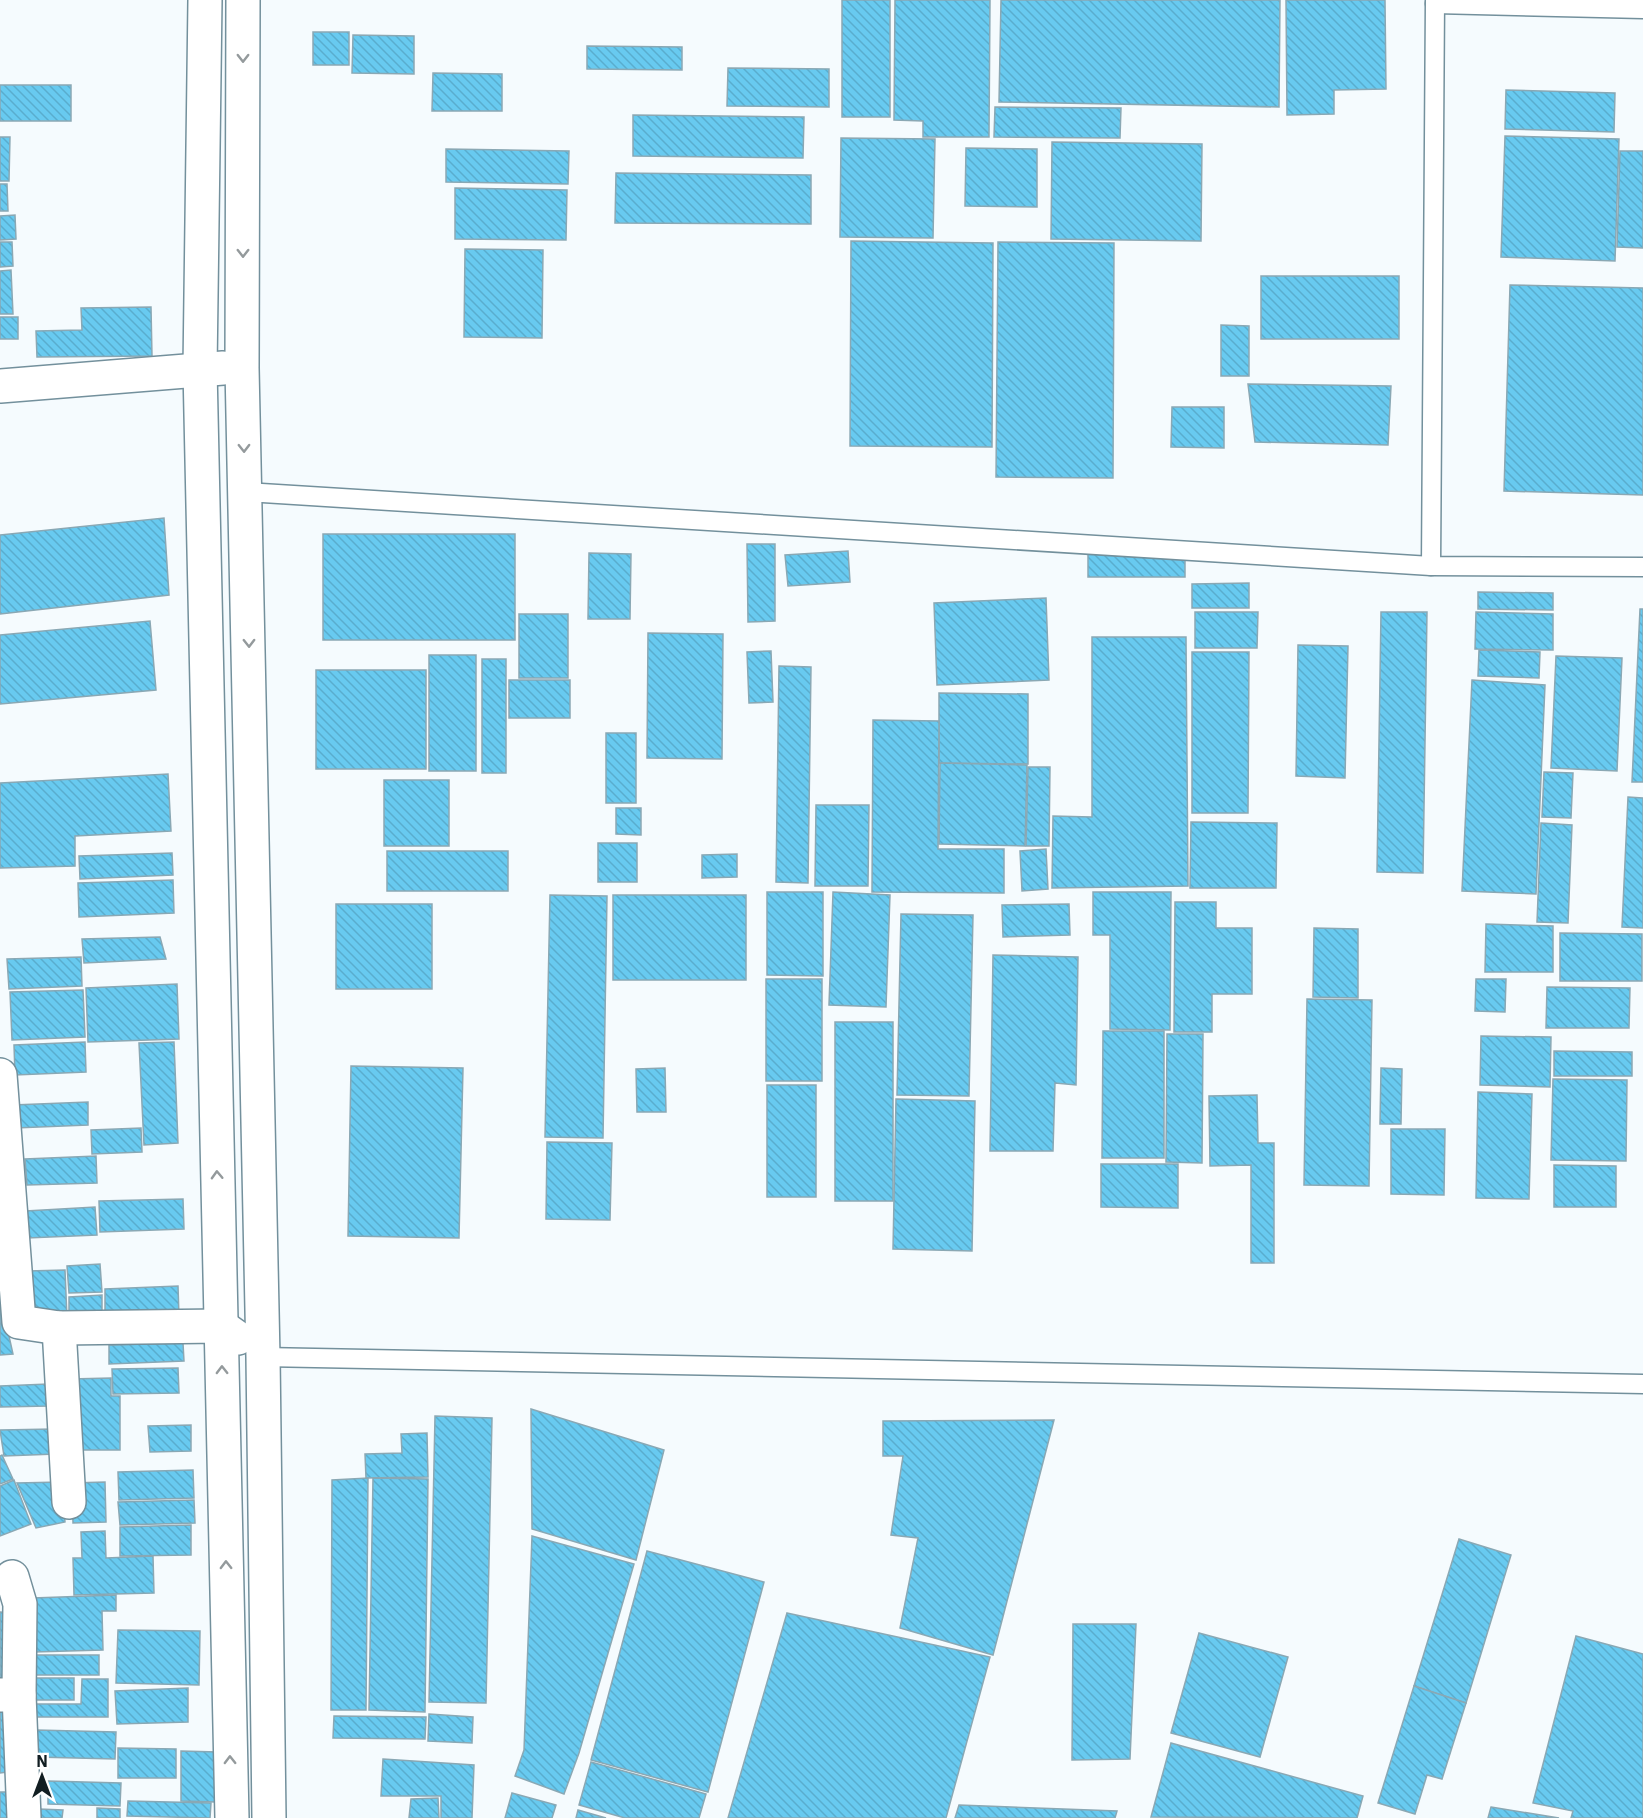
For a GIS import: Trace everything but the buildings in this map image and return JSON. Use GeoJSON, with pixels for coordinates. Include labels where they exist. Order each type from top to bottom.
{"type":"FeatureCollection","features":[{"type":"Feature","properties":{"kind":"street"},"geometry":{"type":"LineString","coordinates":[[205,0],[200,369],[212,1034],[232,1818]]}},
{"type":"Feature","properties":{"kind":"street"},"geometry":{"type":"LineString","coordinates":[[243,0],[242,368],[263,1357],[268,1818]]}},
{"type":"Feature","properties":{"kind":"street"},"geometry":{"type":"LineString","coordinates":[[0,386],[200,369],[242,368]]}},
{"type":"Feature","properties":{"kind":"street"},"geometry":{"type":"LineString","coordinates":[[0,1075],[19,1322],[59,1328],[221,1326],[263,1357]]}},
{"type":"Feature","properties":{"kind":"street"},"geometry":{"type":"LineString","coordinates":[[59,1328],[69,1502]]}},
{"type":"Feature","properties":{"kind":"street"},"geometry":{"type":"LineString","coordinates":[[12,1577],[20,1604],[10,1695],[24,1818]]}},
{"type":"Feature","properties":{"kind":"lane"},"geometry":{"type":"LineString","coordinates":[[1431,566],[1435,2],[1643,9]]}},
{"type":"Feature","properties":{"kind":"lane"},"geometry":{"type":"LineString","coordinates":[[245,492],[1431,566],[1643,567]]}},
{"type":"Feature","properties":{"kind":"lane"},"geometry":{"type":"LineString","coordinates":[[263,1357],[1643,1384]]}}]}
